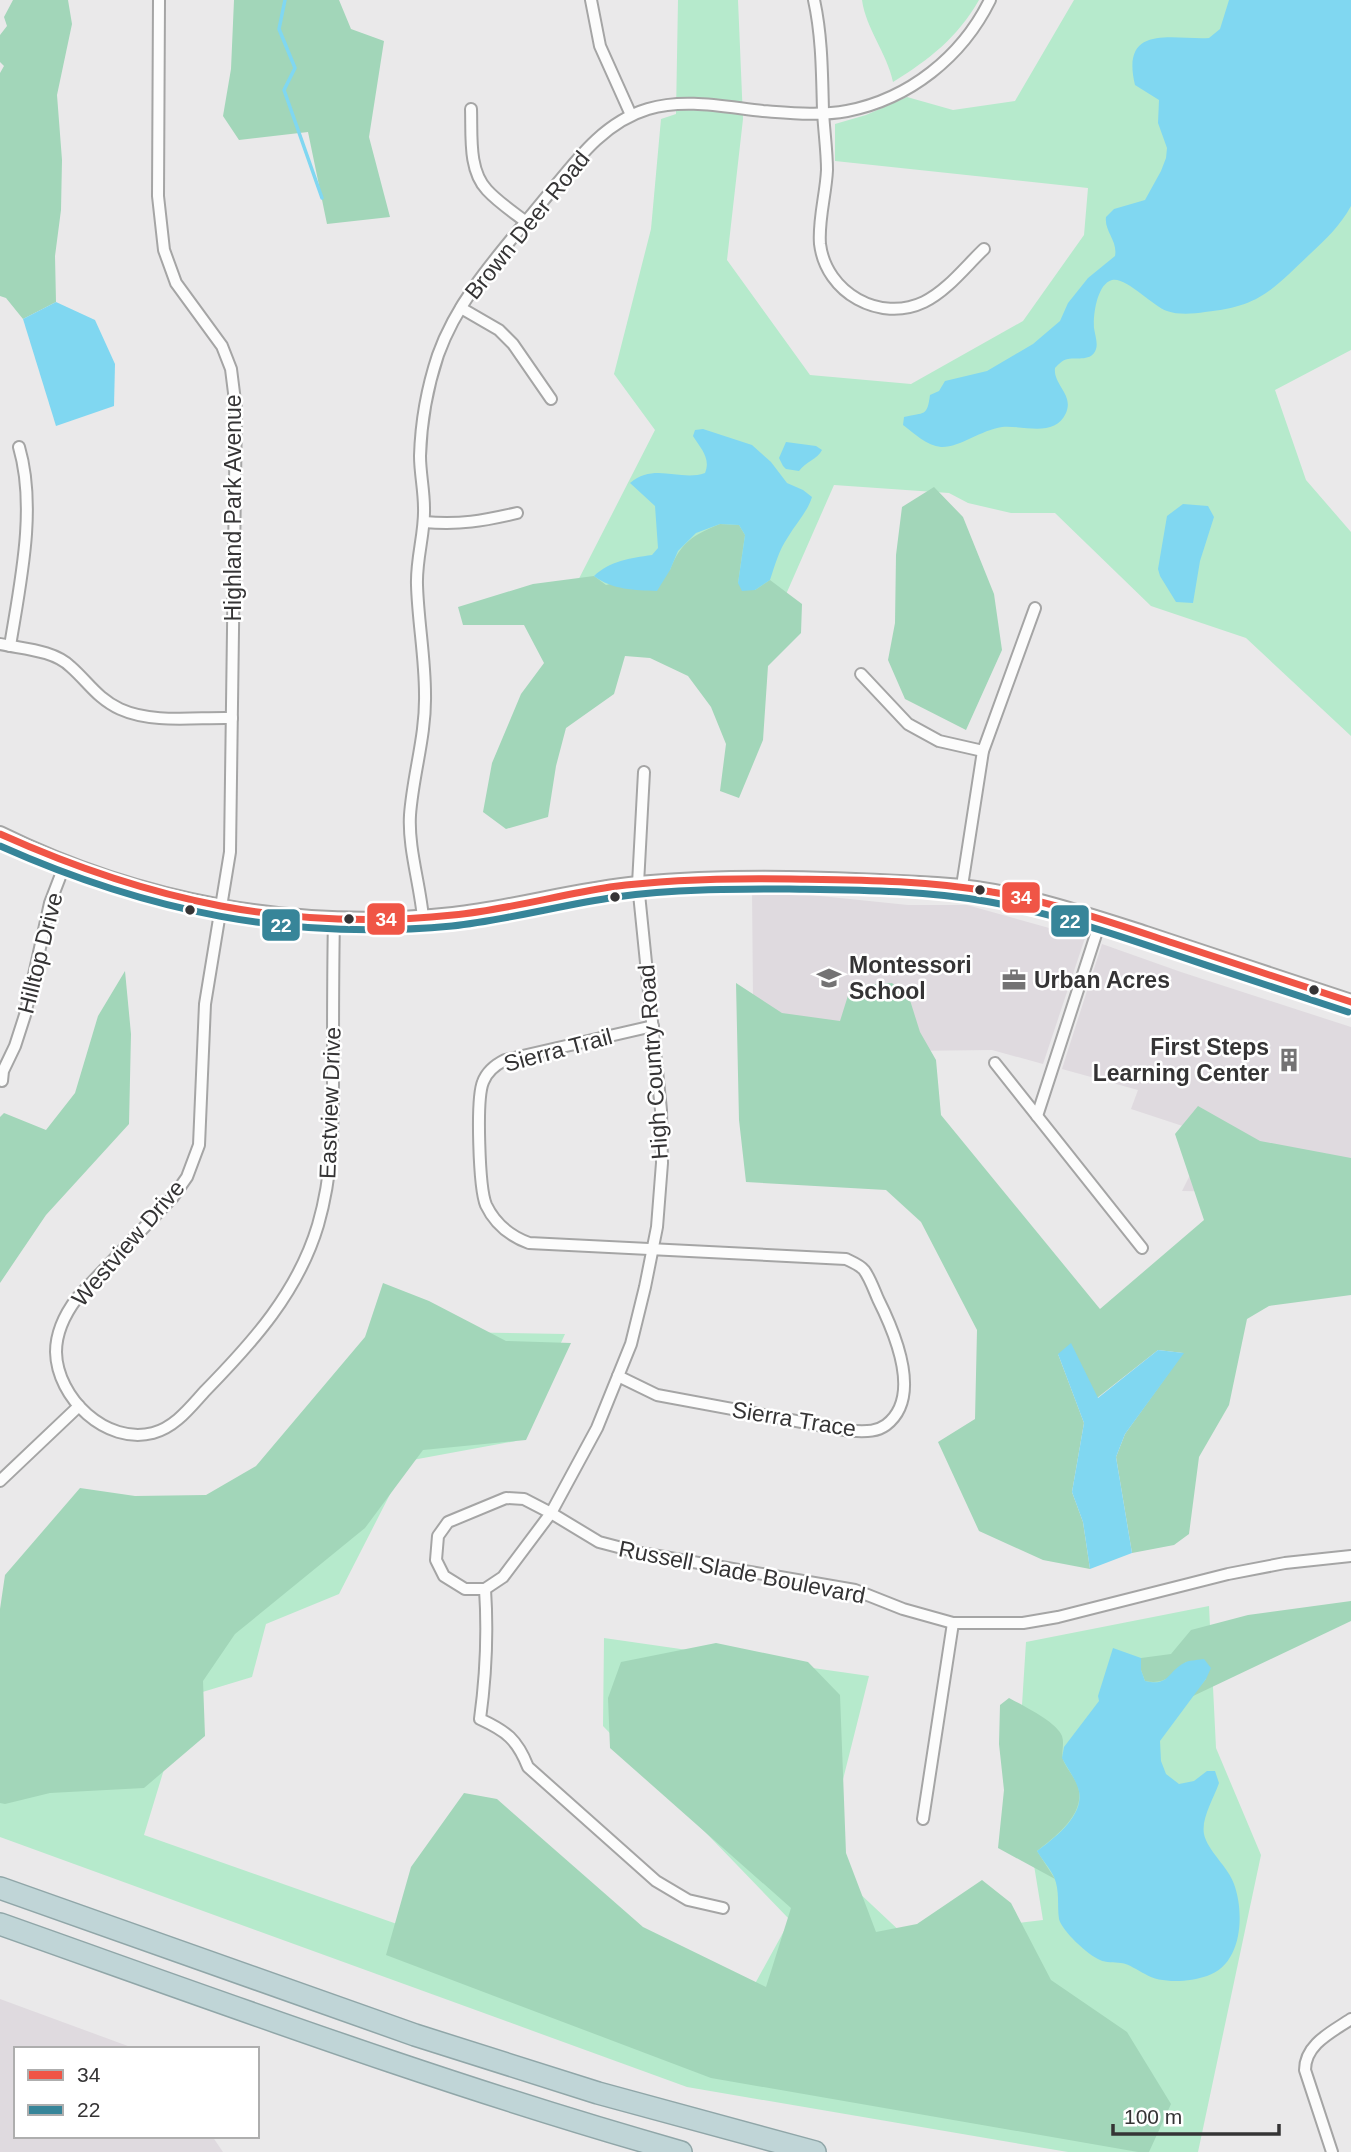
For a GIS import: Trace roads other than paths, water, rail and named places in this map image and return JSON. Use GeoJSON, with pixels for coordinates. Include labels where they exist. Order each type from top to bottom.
{"type":"FeatureCollection","features":[{"type":"Feature","properties":{"kind":"highway"},"geometry":{"type":"LineString","coordinates":[[0,1888],[415,2035],[598,2093],[815,2152]]}},
{"type":"Feature","properties":{"kind":"highway"},"geometry":{"type":"LineString","coordinates":[[0,1924],[409,2069],[681,2152]]}},
{"type":"Feature","properties":{"kind":"street","name":"Highland Park Avenue"},"geometry":{"type":"LineString","coordinates":[[159,0],[158,197],[164,250],[176,282],[222,346],[231,369],[236,409],[230,852],[221,907]]}},
{"type":"Feature","properties":{"kind":"street"},"geometry":{"type":"LineString","coordinates":[[591,0],[600,46],[631,116]]}},
{"type":"Feature","properties":{"kind":"street"},"geometry":{"type":"LineString","coordinates":[[814,0],[821,49],[827,169],[820,244],[829,271],[846,292],[870,305],[884,309],[909,307],[936,294],[984,249]]}},
{"type":"Feature","properties":{"kind":"street","name":"Brown Deer Road"},"geometry":{"type":"LineString","coordinates":[[423,918],[419,875],[410,834],[410,814],[425,727],[425,670],[417,584],[424,522],[420,460],[424,406],[439,354],[461,308],[481,276],[605,131],[631,116],[667,105],[823,114],[866,106],[886,99],[923,79],[960,46],[990,0]]}},
{"type":"Feature","properties":{"kind":"street"},"geometry":{"type":"LineString","coordinates":[[471,109],[474,160],[481,183],[526,222]]}},
{"type":"Feature","properties":{"kind":"street"},"geometry":{"type":"LineString","coordinates":[[461,308],[499,330],[513,344],[551,399]]}},
{"type":"Feature","properties":{"kind":"street"},"geometry":{"type":"LineString","coordinates":[[19,447],[26,471],[25,537],[22,575],[5,645],[58,658],[71,666],[102,698],[136,715],[232,718]]}},
{"type":"Feature","properties":{"kind":"street"},"geometry":{"type":"LineString","coordinates":[[424,522],[477,523],[517,513]]}},
{"type":"Feature","properties":{"kind":"street"},"geometry":{"type":"LineString","coordinates":[[962,886],[983,751],[1035,608]]}},
{"type":"Feature","properties":{"kind":"street"},"geometry":{"type":"LineString","coordinates":[[861,674],[908,724],[939,741],[983,751]]}},
{"type":"Feature","properties":{"kind":"street","name":"High Country Road"},"geometry":{"type":"LineString","coordinates":[[485,1589],[503,1577],[551,1513],[597,1428],[631,1344],[657,1227],[662,1163],[662,1110],[638,884],[644,772]]}},
{"type":"Feature","properties":{"kind":"street"},"geometry":{"type":"LineString","coordinates":[[0,834],[65,864],[140,889],[221,907],[281,916],[334,919],[456,915],[638,884],[691,880],[752,879],[962,886],[1034,899],[1351,1002]]}},
{"type":"Feature","properties":{"kind":"street","name":"Hilltop Drive"},"geometry":{"type":"LineString","coordinates":[[2,1081],[3,1071],[25,1016],[50,903],[65,864]]}},
{"type":"Feature","properties":{"kind":"street","name":"Westview Drive"},"geometry":{"type":"LineString","coordinates":[[79,1406],[63,1383],[57,1362],[57,1341],[64,1319],[77,1298],[173,1197],[195,1160],[201,1117],[201,1042],[221,907]]}},
{"type":"Feature","properties":{"kind":"street","name":"Eastview Drive"},"geometry":{"type":"LineString","coordinates":[[79,1406],[100,1424],[121,1433],[146,1434],[171,1424],[233,1363],[266,1325],[287,1295],[304,1263],[329,1183],[334,1138],[334,919]]}},
{"type":"Feature","properties":{"kind":"street"},"geometry":{"type":"LineString","coordinates":[[1037,1116],[1101,919]]}},
{"type":"Feature","properties":{"kind":"street","name":"Sierra Trail"},"geometry":{"type":"LineString","coordinates":[[652,1250],[529,1243],[504,1229],[486,1204],[481,1185],[481,1089],[487,1073],[494,1065],[505,1060],[653,1026]]}},
{"type":"Feature","properties":{"kind":"street"},"geometry":{"type":"LineString","coordinates":[[995,1063],[1142,1248]]}},
{"type":"Feature","properties":{"kind":"street","name":"Sierra Trace"},"geometry":{"type":"LineString","coordinates":[[618,1376],[657,1395],[850,1431],[871,1432],[886,1425],[896,1414],[901,1399],[902,1357],[865,1271],[853,1262],[652,1250]]}},
{"type":"Feature","properties":{"kind":"street"},"geometry":{"type":"LineString","coordinates":[[0,1481],[79,1406]]}},
{"type":"Feature","properties":{"kind":"street","name":"Russell Slade Boulevard"},"geometry":{"type":"LineString","coordinates":[[485,1589],[465,1589],[443,1576],[436,1560],[438,1536],[448,1522],[506,1499],[524,1499],[599,1542],[641,1553],[855,1590],[903,1609],[953,1623],[1024,1623],[1058,1617],[1228,1574],[1285,1563],[1351,1556]]}},
{"type":"Feature","properties":{"kind":"street"},"geometry":{"type":"LineString","coordinates":[[485,1589],[487,1674],[480,1719],[504,1730],[521,1749],[528,1767],[656,1881],[688,1900],[723,1908]]}},
{"type":"Feature","properties":{"kind":"street"},"geometry":{"type":"LineString","coordinates":[[923,1819],[953,1623]]}},
{"type":"Feature","properties":{"kind":"street"},"geometry":{"type":"LineString","coordinates":[[1332,2152],[1305,2062],[1312,2047],[1351,2019]]}},
{"type":"Feature","properties":{"kind":"water"},"geometry":{"type":"Polygon","coordinates":[[[1229,0],[1351,0],[1351,206],[1342,220],[1285,278],[1264,295],[1239,306],[1196,313],[1171,312],[1124,282],[1112,280],[1103,287],[1095,308],[1094,328],[1097,344],[1094,353],[1088,357],[1066,360],[1055,368],[1068,406],[1061,421],[1038,429],[1002,427],[948,447],[936,446],[921,439],[903,425],[904,417],[924,412],[928,407],[930,395],[939,391],[945,381],[987,371],[1033,344],[1060,321],[1068,303],[1088,278],[1115,256],[1115,246],[1106,217],[1114,209],[1145,200],[1161,171],[1167,148],[1158,123],[1159,100],[1135,85],[1132,65],[1135,52],[1142,43],[1153,39],[1209,38],[1220,29],[1229,0]]]}},
{"type":"Feature","properties":{"kind":"water"},"geometry":{"type":"Polygon","coordinates":[[[56,302],[95,320],[115,364],[114,406],[56,426],[23,319],[56,302]]]}},
{"type":"Feature","properties":{"kind":"water"},"geometry":{"type":"Polygon","coordinates":[[[703,429],[752,445],[771,462],[787,483],[812,497],[782,547],[770,580],[755,590],[742,591],[738,583],[745,535],[739,525],[720,524],[696,533],[678,551],[657,591],[632,590],[601,581],[594,576],[600,571],[628,559],[652,555],[658,548],[655,506],[630,483],[649,474],[705,473],[706,458],[693,436],[695,430],[703,429]]]}},
{"type":"Feature","properties":{"kind":"water"},"geometry":{"type":"Polygon","coordinates":[[[786,442],[816,446],[822,450],[799,471],[786,469],[779,458],[786,442]]]}},
{"type":"Feature","properties":{"kind":"water"},"geometry":{"type":"Polygon","coordinates":[[[1183,504],[1208,506],[1214,517],[1200,561],[1193,603],[1176,602],[1158,569],[1167,516],[1183,504]]]}},
{"type":"Feature","properties":{"kind":"water"},"geometry":{"type":"Polygon","coordinates":[[[1071,1343],[1098,1398],[1158,1350],[1184,1353],[1125,1434],[1116,1457],[1132,1553],[1090,1569],[1083,1522],[1072,1492],[1084,1423],[1058,1354],[1071,1343]]]}},
{"type":"Feature","properties":{"kind":"water"},"geometry":{"type":"Polygon","coordinates":[[[1113,1648],[1141,1658],[1145,1681],[1164,1680],[1190,1661],[1204,1659],[1211,1668],[1206,1679],[1160,1741],[1161,1761],[1166,1774],[1179,1784],[1194,1781],[1207,1771],[1215,1771],[1219,1783],[1206,1815],[1204,1834],[1234,1884],[1240,1923],[1234,1950],[1228,1961],[1219,1970],[1200,1978],[1184,1981],[1159,1979],[1121,1963],[1102,1961],[1089,1953],[1061,1924],[1056,1882],[1037,1851],[1068,1824],[1078,1807],[1078,1788],[1062,1758],[1064,1747],[1099,1701],[1098,1696],[1113,1648]]]}},
{"type":"Feature","properties":{"kind":"waterway"},"geometry":{"type":"LineString","coordinates":[[285,0],[279,29],[295,68],[284,90],[322,198]]}},
{"type":"Feature","properties":{"kind":"place","name":"Montessori School"},"geometry":{"type":"Point","coordinates":[829,978]}},
{"type":"Feature","properties":{"kind":"place","name":"Urban Acres"},"geometry":{"type":"Point","coordinates":[1014,980]}},
{"type":"Feature","properties":{"kind":"place","name":"First Steps Learning Center"},"geometry":{"type":"Point","coordinates":[1289,1060]}}]}
